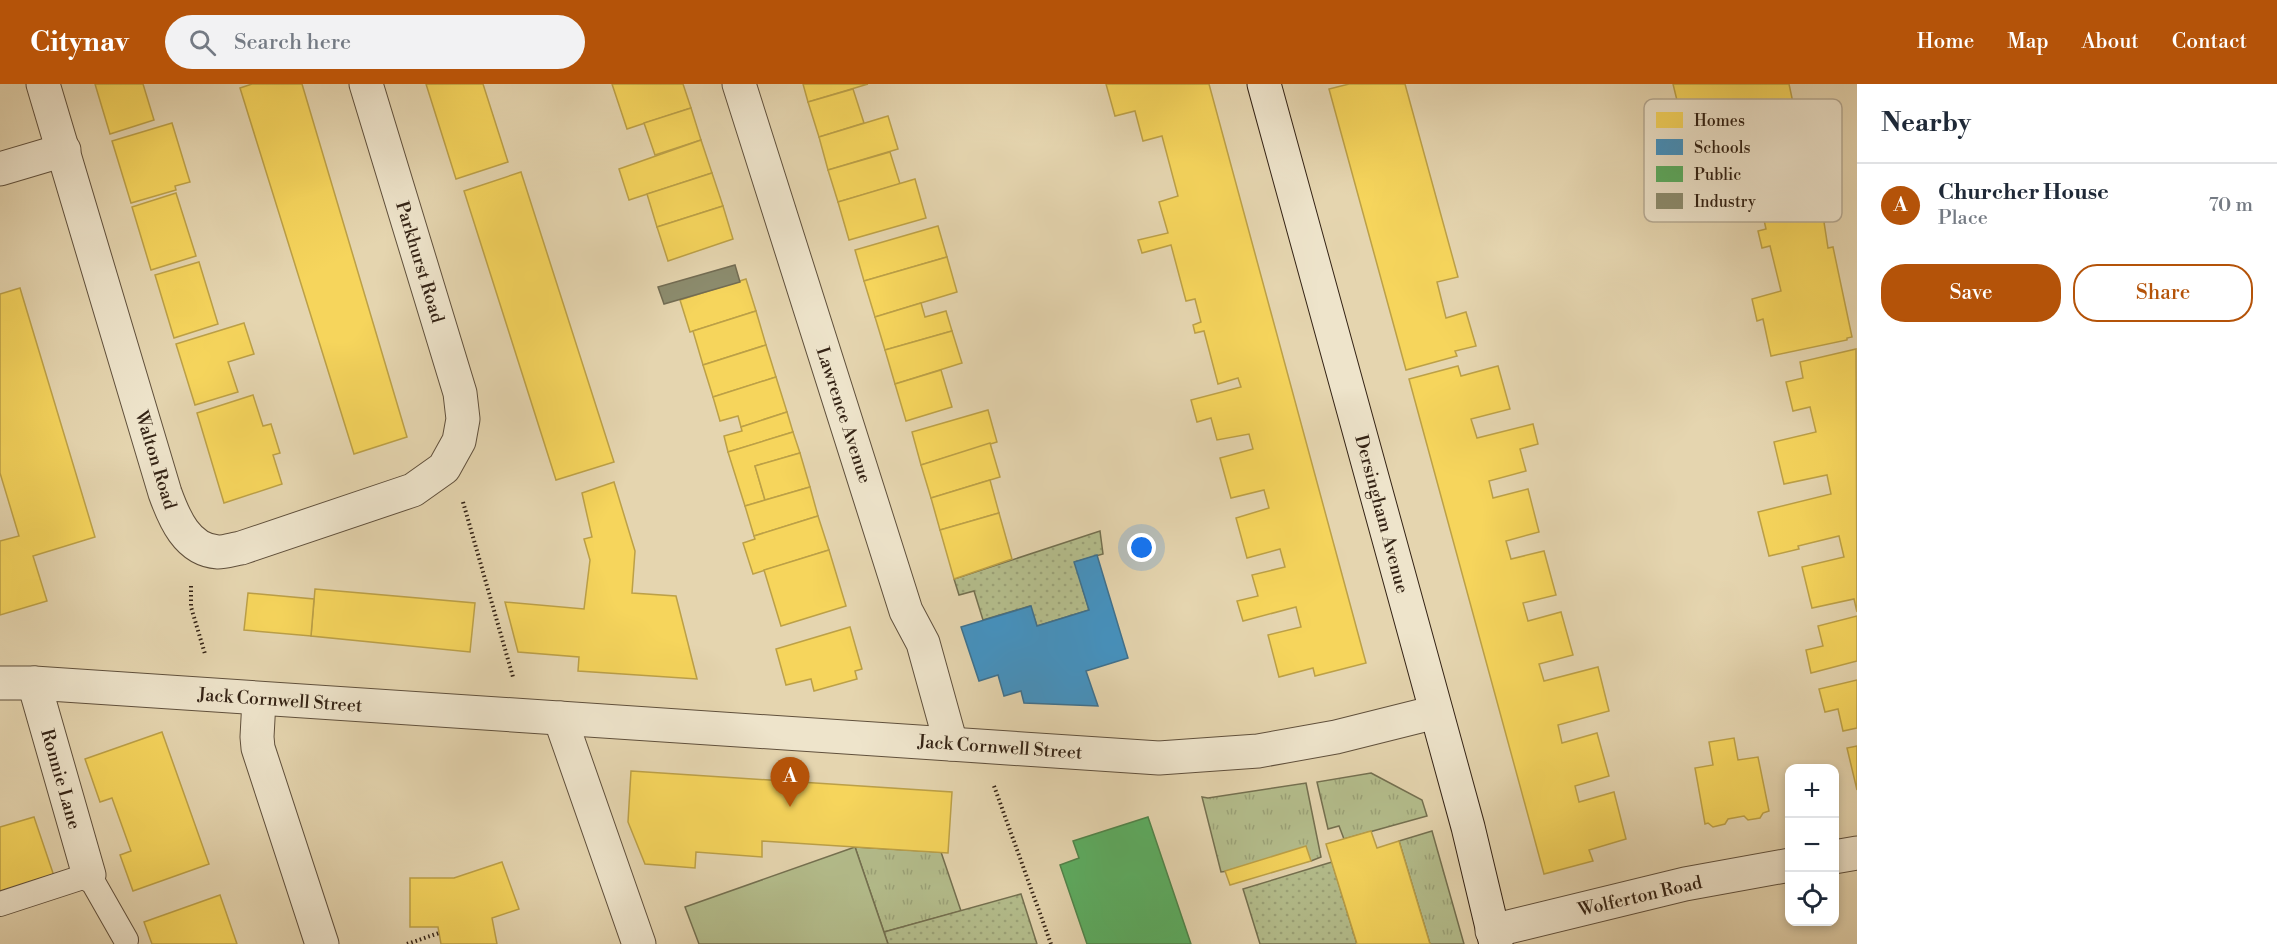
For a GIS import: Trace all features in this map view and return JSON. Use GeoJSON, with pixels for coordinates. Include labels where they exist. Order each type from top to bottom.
{"type":"FeatureCollection","features":[{"type":"Feature","properties":{"kind":"street","name":"Walton Road"},"geometry":{"type":"LineString","coordinates":[[43,84],[165,493],[180,526],[200,548]]}},
{"type":"Feature","properties":{"kind":"street","name":"Parkhurst Road"},"geometry":{"type":"LineString","coordinates":[[366,84],[460,393],[463,419],[452,454]]}},
{"type":"Feature","properties":{"kind":"street","name":"Lawrence Avenue"},"geometry":{"type":"LineString","coordinates":[[740,84],[906,611],[923,643],[965,745]]}},
{"type":"Feature","properties":{"kind":"street","name":"Dersingham Avenue"},"geometry":{"type":"LineString","coordinates":[[1264,84],[1468,827],[1494,938]]}},
{"type":"Feature","properties":{"kind":"street"},"geometry":{"type":"LineString","coordinates":[[0,169],[64,150]]}},
{"type":"Feature","properties":{"kind":"street"},"geometry":{"type":"LineString","coordinates":[[200,548],[218,552],[241,548],[413,490],[452,454]]}},
{"type":"Feature","properties":{"kind":"street","name":"Jack Cornwell Street"},"geometry":{"type":"LineString","coordinates":[[0,683],[34,683],[1159,758],[1258,751],[1336,737],[1436,712]]}},
{"type":"Feature","properties":{"kind":"street","name":"Ronnie Lane"},"geometry":{"type":"LineString","coordinates":[[34,683],[89,875]]}},
{"type":"Feature","properties":{"kind":"street"},"geometry":{"type":"LineString","coordinates":[[259,699],[258,747],[322,944]]}},
{"type":"Feature","properties":{"kind":"street"},"geometry":{"type":"LineString","coordinates":[[560,718],[639,944]]}},
{"type":"Feature","properties":{"kind":"street"},"geometry":{"type":"LineString","coordinates":[[1839,856],[1857,853]]}},
{"type":"Feature","properties":{"kind":"street","name":"Wolferton Road"},"geometry":{"type":"LineString","coordinates":[[1494,938],[1685,884],[1785,866]]}},
{"type":"Feature","properties":{"kind":"lane"},"geometry":{"type":"LineString","coordinates":[[0,904],[89,875],[126,940]]}},
{"type":"Feature","properties":{"kind":"path"},"geometry":{"type":"LineString","coordinates":[[452,454],[460,492],[524,716]]}},
{"type":"Feature","properties":{"kind":"path"},"geometry":{"type":"LineString","coordinates":[[200,548],[191,573],[191,607],[206,659]]}},
{"type":"Feature","properties":{"kind":"path"},"geometry":{"type":"LineString","coordinates":[[965,745],[1051,944]]}},
{"type":"Feature","properties":{"kind":"path"},"geometry":{"type":"LineString","coordinates":[[407,944],[439,933]]}},
{"type":"Feature","properties":{"kind":"green space"},"geometry":{"type":"Polygon","coordinates":[[[1100,531],[1103,554],[1075,562],[1089,610],[1037,626],[1030,606],[983,620],[974,591],[959,595],[954,579],[1100,531]]]}},
{"type":"Feature","properties":{"kind":"green space"},"geometry":{"type":"Polygon","coordinates":[[[1371,773],[1422,800],[1427,816],[1344,839],[1339,826],[1328,829],[1317,782],[1371,773]]]}},
{"type":"Feature","properties":{"kind":"green space"},"geometry":{"type":"Polygon","coordinates":[[[1306,783],[1321,857],[1311,861],[1221,872],[1202,797],[1306,783]]]}},
{"type":"Feature","properties":{"kind":"green space"},"geometry":{"type":"Polygon","coordinates":[[[1432,831],[1464,944],[1430,944],[1399,841],[1432,831]]]}},
{"type":"Feature","properties":{"kind":"green space"},"geometry":{"type":"Polygon","coordinates":[[[855,847],[941,852],[961,911],[884,932],[855,847]]]}},
{"type":"Feature","properties":{"kind":"green space"},"geometry":{"type":"Polygon","coordinates":[[[855,847],[888,944],[699,944],[685,907],[855,847]]]}},
{"type":"Feature","properties":{"kind":"green space"},"geometry":{"type":"Polygon","coordinates":[[[1332,862],[1357,944],[1260,944],[1243,889],[1332,862]]]}},
{"type":"Feature","properties":{"kind":"green space"},"geometry":{"type":"Polygon","coordinates":[[[1021,894],[1037,944],[888,944],[884,932],[1021,894]]]}},
{"type":"Feature","properties":{"kind":"building: Homes"},"geometry":{"type":"Polygon","coordinates":[[[95,84],[143,84],[154,120],[110,134],[95,84]]]}},
{"type":"Feature","properties":{"kind":"building: Homes"},"geometry":{"type":"Polygon","coordinates":[[[252,84],[302,84],[407,437],[354,454],[240,88],[252,84]]]}},
{"type":"Feature","properties":{"kind":"building: Homes"},"geometry":{"type":"Polygon","coordinates":[[[426,84],[483,84],[508,162],[456,179],[426,84]]]}},
{"type":"Feature","properties":{"kind":"building: Homes"},"geometry":{"type":"Polygon","coordinates":[[[612,84],[683,84],[691,108],[627,129],[612,84]]]}},
{"type":"Feature","properties":{"kind":"building: Homes"},"geometry":{"type":"Polygon","coordinates":[[[803,84],[868,84],[808,102],[803,84]]]}},
{"type":"Feature","properties":{"kind":"building: Homes"},"geometry":{"type":"Polygon","coordinates":[[[1106,84],[1209,84],[1366,663],[1315,676],[1313,668],[1279,677],[1268,635],[1301,627],[1296,607],[1243,621],[1237,601],[1258,596],[1252,575],[1285,567],[1280,549],[1247,558],[1236,518],[1269,508],[1264,490],[1231,498],[1220,458],[1253,449],[1249,434],[1217,440],[1211,418],[1197,422],[1191,400],[1241,387],[1238,378],[1218,384],[1204,331],[1195,333],[1193,325],[1201,322],[1195,299],[1186,301],[1171,245],[1142,253],[1138,240],[1168,233],[1159,202],[1178,196],[1162,136],[1143,141],[1135,111],[1115,116],[1106,84]]]}},
{"type":"Feature","properties":{"kind":"building: Homes"},"geometry":{"type":"Polygon","coordinates":[[[1349,84],[1405,84],[1458,277],[1437,282],[1446,318],[1466,312],[1476,346],[1455,351],[1457,356],[1406,370],[1329,89],[1349,84]]]}},
{"type":"Feature","properties":{"kind":"building: Homes"},"geometry":{"type":"Polygon","coordinates":[[[1673,84],[1789,84],[1792,99],[1677,99],[1673,84]]]}},
{"type":"Feature","properties":{"kind":"building: Homes"},"geometry":{"type":"Polygon","coordinates":[[[853,89],[864,123],[819,137],[808,102],[853,89]]]}},
{"type":"Feature","properties":{"kind":"building: Homes"},"geometry":{"type":"Polygon","coordinates":[[[691,108],[701,140],[655,155],[644,123],[691,108]]]}},
{"type":"Feature","properties":{"kind":"building: Homes"},"geometry":{"type":"Polygon","coordinates":[[[888,116],[898,149],[828,170],[819,137],[888,116]]]}},
{"type":"Feature","properties":{"kind":"building: Homes"},"geometry":{"type":"Polygon","coordinates":[[[172,123],[190,182],[175,186],[176,190],[131,203],[112,141],[172,123]]]}},
{"type":"Feature","properties":{"kind":"building: Homes"},"geometry":{"type":"Polygon","coordinates":[[[701,140],[712,173],[629,200],[619,169],[701,140]]]}},
{"type":"Feature","properties":{"kind":"building: Homes"},"geometry":{"type":"Polygon","coordinates":[[[890,152],[900,184],[838,202],[828,170],[890,152]]]}},
{"type":"Feature","properties":{"kind":"building: Homes"},"geometry":{"type":"Polygon","coordinates":[[[521,172],[614,462],[556,480],[464,191],[521,172]]]}},
{"type":"Feature","properties":{"kind":"building: Homes"},"geometry":{"type":"Polygon","coordinates":[[[712,173],[723,206],[657,227],[647,194],[712,173]]]}},
{"type":"Feature","properties":{"kind":"building: Homes"},"geometry":{"type":"Polygon","coordinates":[[[915,179],[926,218],[849,240],[838,202],[915,179]]]}},
{"type":"Feature","properties":{"kind":"building: Homes"},"geometry":{"type":"Polygon","coordinates":[[[176,193],[196,256],[151,270],[132,207],[176,193]]]}},
{"type":"Feature","properties":{"kind":"building: Homes"},"geometry":{"type":"Polygon","coordinates":[[[723,206],[733,239],[668,261],[657,227],[723,206]]]}},
{"type":"Feature","properties":{"kind":"building: Homes"},"geometry":{"type":"Polygon","coordinates":[[[1764,222],[1824,222],[1828,248],[1833,247],[1852,337],[1771,356],[1763,319],[1757,321],[1752,299],[1781,291],[1770,246],[1762,248],[1758,231],[1766,229],[1764,222]]]}},
{"type":"Feature","properties":{"kind":"building: Homes"},"geometry":{"type":"Polygon","coordinates":[[[938,226],[947,257],[864,281],[855,250],[938,226]]]}},
{"type":"Feature","properties":{"kind":"building: Homes"},"geometry":{"type":"Polygon","coordinates":[[[947,257],[957,292],[875,317],[864,281],[947,257]]]}},
{"type":"Feature","properties":{"kind":"building: Homes"},"geometry":{"type":"Polygon","coordinates":[[[199,262],[218,324],[174,338],[155,275],[199,262]]]}},
{"type":"Feature","properties":{"kind":"building: Homes"},"geometry":{"type":"Polygon","coordinates":[[[746,279],[756,311],[690,332],[680,300],[746,279]]]}},
{"type":"Feature","properties":{"kind":"building: Homes"},"geometry":{"type":"Polygon","coordinates":[[[20,288],[95,537],[33,556],[47,601],[0,615],[0,541],[19,536],[0,473],[0,294],[20,288]]]}},
{"type":"Feature","properties":{"kind":"building: Homes"},"geometry":{"type":"Polygon","coordinates":[[[921,303],[925,317],[946,311],[952,331],[885,350],[875,317],[921,303]]]}},
{"type":"Feature","properties":{"kind":"building: Homes"},"geometry":{"type":"Polygon","coordinates":[[[756,311],[766,345],[703,365],[693,331],[756,311]]]}},
{"type":"Feature","properties":{"kind":"building: Homes"},"geometry":{"type":"Polygon","coordinates":[[[244,323],[254,354],[228,362],[238,392],[195,405],[176,344],[244,323]]]}},
{"type":"Feature","properties":{"kind":"building: Homes"},"geometry":{"type":"Polygon","coordinates":[[[952,331],[962,363],[895,384],[885,350],[952,331]]]}},
{"type":"Feature","properties":{"kind":"building: Homes"},"geometry":{"type":"Polygon","coordinates":[[[766,345],[776,377],[713,397],[703,365],[766,345]]]}},
{"type":"Feature","properties":{"kind":"building: Homes"},"geometry":{"type":"Polygon","coordinates":[[[1856,349],[1857,612],[1854,599],[1812,608],[1802,567],[1844,557],[1839,536],[1769,556],[1758,512],[1831,494],[1827,475],[1784,484],[1774,442],[1816,432],[1810,407],[1793,411],[1786,382],[1803,378],[1800,362],[1856,349]]]}},
{"type":"Feature","properties":{"kind":"building: Homes"},"geometry":{"type":"Polygon","coordinates":[[[1458,366],[1461,376],[1498,366],[1510,409],[1471,419],[1477,438],[1533,424],[1538,444],[1520,449],[1526,471],[1489,481],[1493,498],[1528,489],[1539,532],[1506,541],[1511,559],[1544,551],[1556,595],[1523,603],[1528,621],[1561,612],[1573,655],[1539,664],[1544,681],[1598,667],[1609,711],[1558,725],[1562,743],[1597,733],[1609,776],[1575,786],[1579,802],[1614,792],[1626,839],[1589,850],[1593,861],[1544,874],[1409,379],[1458,366]]]}},
{"type":"Feature","properties":{"kind":"building: Homes"},"geometry":{"type":"Polygon","coordinates":[[[941,370],[952,407],[906,421],[895,384],[941,370]]]}},
{"type":"Feature","properties":{"kind":"building: Homes"},"geometry":{"type":"Polygon","coordinates":[[[776,377],[787,412],[741,427],[738,416],[720,421],[713,397],[776,377]]]}},
{"type":"Feature","properties":{"kind":"building: Homes"},"geometry":{"type":"Polygon","coordinates":[[[253,395],[263,426],[271,424],[280,453],[273,455],[282,484],[224,503],[197,413],[253,395]]]}},
{"type":"Feature","properties":{"kind":"building: Homes"},"geometry":{"type":"Polygon","coordinates":[[[988,410],[997,442],[921,465],[912,432],[988,410]]]}},
{"type":"Feature","properties":{"kind":"building: Homes"},"geometry":{"type":"Polygon","coordinates":[[[787,412],[793,432],[728,452],[724,436],[742,431],[741,427],[787,412]]]}},
{"type":"Feature","properties":{"kind":"building: Homes"},"geometry":{"type":"Polygon","coordinates":[[[793,432],[800,453],[755,466],[765,500],[745,506],[728,452],[793,432]]]}},
{"type":"Feature","properties":{"kind":"building: Homes"},"geometry":{"type":"Polygon","coordinates":[[[990,443],[1000,477],[931,498],[921,465],[990,443]]]}},
{"type":"Feature","properties":{"kind":"building: Homes"},"geometry":{"type":"Polygon","coordinates":[[[800,453],[810,487],[765,500],[755,466],[800,453]]]}},
{"type":"Feature","properties":{"kind":"building: Homes"},"geometry":{"type":"Polygon","coordinates":[[[990,480],[999,513],[940,530],[931,498],[990,480]]]}},
{"type":"Feature","properties":{"kind":"building: Homes"},"geometry":{"type":"Polygon","coordinates":[[[614,482],[635,551],[632,593],[676,596],[697,679],[578,671],[579,657],[518,652],[505,602],[584,609],[590,560],[584,539],[592,537],[582,493],[614,482]]]}},
{"type":"Feature","properties":{"kind":"building: Homes"},"geometry":{"type":"Polygon","coordinates":[[[810,487],[818,516],[754,536],[745,506],[810,487]]]}},
{"type":"Feature","properties":{"kind":"building: Homes"},"geometry":{"type":"Polygon","coordinates":[[[999,513],[1012,559],[954,579],[940,530],[999,513]]]}},
{"type":"Feature","properties":{"kind":"building: Homes"},"geometry":{"type":"Polygon","coordinates":[[[818,516],[829,550],[753,574],[743,543],[755,539],[754,536],[818,516]]]}},
{"type":"Feature","properties":{"kind":"building: Homes"},"geometry":{"type":"Polygon","coordinates":[[[829,550],[846,606],[781,626],[764,570],[829,550]]]}},
{"type":"Feature","properties":{"kind":"building: Homes"},"geometry":{"type":"Polygon","coordinates":[[[315,589],[475,603],[470,652],[311,636],[315,589]]]}},
{"type":"Feature","properties":{"kind":"building: Homes"},"geometry":{"type":"Polygon","coordinates":[[[248,593],[314,599],[311,636],[244,630],[248,593]]]}},
{"type":"Feature","properties":{"kind":"building: Homes"},"geometry":{"type":"Polygon","coordinates":[[[1857,616],[1857,661],[1811,673],[1806,650],[1823,646],[1818,626],[1857,616]]]}},
{"type":"Feature","properties":{"kind":"building: Homes"},"geometry":{"type":"Polygon","coordinates":[[[850,627],[862,669],[855,671],[857,679],[814,691],[811,679],[786,685],[776,649],[850,627]]]}},
{"type":"Feature","properties":{"kind":"building: Homes"},"geometry":{"type":"Polygon","coordinates":[[[1857,680],[1857,728],[1843,731],[1838,709],[1825,712],[1819,689],[1857,680]]]}},
{"type":"Feature","properties":{"kind":"building: Homes"},"geometry":{"type":"Polygon","coordinates":[[[162,732],[209,864],[133,891],[120,855],[131,851],[112,798],[100,802],[85,759],[162,732]]]}},
{"type":"Feature","properties":{"kind":"building: Homes"},"geometry":{"type":"Polygon","coordinates":[[[1734,738],[1738,760],[1758,757],[1769,811],[1763,813],[1760,818],[1748,820],[1744,816],[1728,819],[1725,824],[1713,827],[1708,823],[1705,824],[1695,768],[1713,765],[1709,742],[1734,738]]]}},
{"type":"Feature","properties":{"kind":"building: Homes"},"geometry":{"type":"Polygon","coordinates":[[[1857,746],[1857,790],[1847,748],[1857,746]]]}},
{"type":"Feature","properties":{"kind":"building: Homes"},"geometry":{"type":"Polygon","coordinates":[[[631,771],[952,792],[948,853],[762,841],[762,857],[696,852],[695,868],[645,864],[628,822],[631,771]]]}},
{"type":"Feature","properties":{"kind":"building: Homes"},"geometry":{"type":"Polygon","coordinates":[[[34,817],[54,876],[0,894],[0,827],[34,817]]]}},
{"type":"Feature","properties":{"kind":"building: Homes"},"geometry":{"type":"Polygon","coordinates":[[[1371,831],[1377,848],[1399,841],[1430,944],[1357,944],[1326,844],[1371,831]]]}},
{"type":"Feature","properties":{"kind":"building: Homes"},"geometry":{"type":"Polygon","coordinates":[[[1306,846],[1311,861],[1230,885],[1225,871],[1306,846]]]}},
{"type":"Feature","properties":{"kind":"building: Homes"},"geometry":{"type":"Polygon","coordinates":[[[502,862],[519,909],[492,918],[497,944],[441,944],[438,927],[410,927],[410,878],[454,878],[502,862]]]}},
{"type":"Feature","properties":{"kind":"building: Homes"},"geometry":{"type":"Polygon","coordinates":[[[220,895],[237,944],[152,944],[144,922],[220,895]]]}},
{"type":"Feature","properties":{"kind":"building: Schools"},"geometry":{"type":"Polygon","coordinates":[[[1097,555],[1128,658],[1086,671],[1098,706],[1024,703],[1021,691],[1004,696],[998,675],[979,681],[961,627],[1031,606],[1037,626],[1089,610],[1074,562],[1097,555]]]}},
{"type":"Feature","properties":{"kind":"building: Public"},"geometry":{"type":"Polygon","coordinates":[[[1148,817],[1191,944],[1087,944],[1060,865],[1079,858],[1073,841],[1148,817]]]}},
{"type":"Feature","properties":{"kind":"building: Industry"},"geometry":{"type":"Polygon","coordinates":[[[735,265],[740,282],[664,304],[658,287],[735,265]]]}},
{"type":"Feature","properties":{"kind":"place","name":"Churcher House"},"geometry":{"type":"Point","coordinates":[790,807]}}]}
